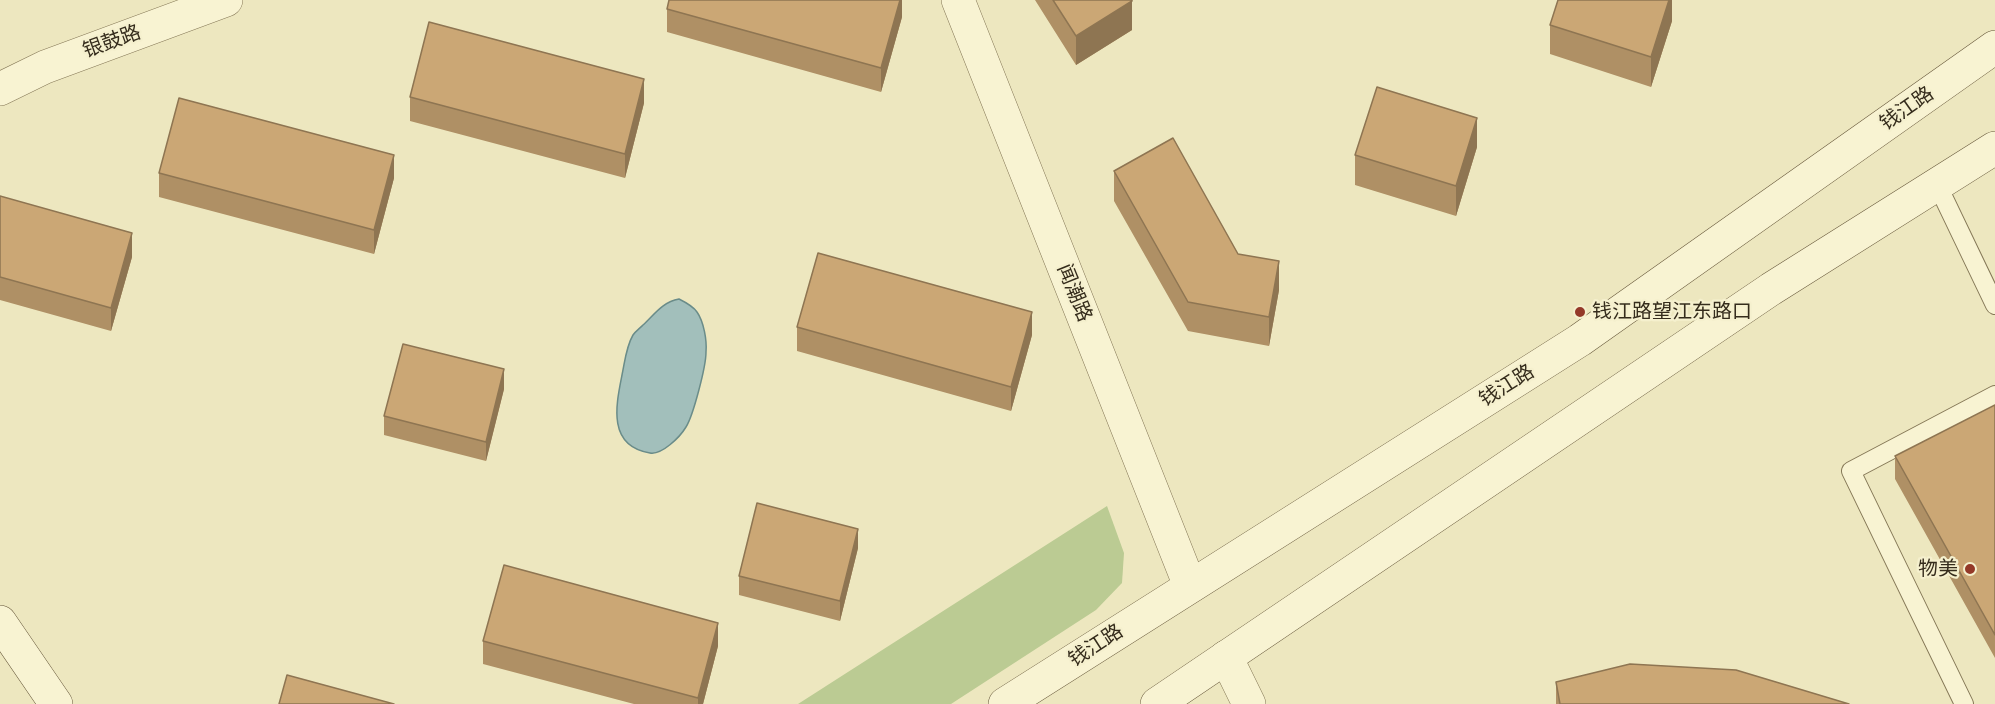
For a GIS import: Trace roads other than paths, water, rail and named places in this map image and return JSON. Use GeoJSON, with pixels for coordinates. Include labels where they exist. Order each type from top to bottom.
{"type":"FeatureCollection","features":[{"type":"Feature","properties":{"kind":"main road","name":"银鼓路"},"geometry":{"type":"LineString","coordinates":[[0,90],[45,67],[226,0]]}},
{"type":"Feature","properties":{"kind":"main road","name":"闻潮路"},"geometry":{"type":"LineString","coordinates":[[958,0],[1190,586]]}},
{"type":"Feature","properties":{"kind":"main road","name":"钱江路"},"geometry":{"type":"LineString","coordinates":[[1005,704],[1580,340],[1995,47]]}},
{"type":"Feature","properties":{"kind":"main road"},"geometry":{"type":"LineString","coordinates":[[1157,704],[1771,289],[1995,148]]}},
{"type":"Feature","properties":{"kind":"main road"},"geometry":{"type":"LineString","coordinates":[[0,622],[56,704]]}},
{"type":"Feature","properties":{"kind":"main road"},"geometry":{"type":"LineString","coordinates":[[1226,657],[1249,704]]}},
{"type":"Feature","properties":{"kind":"lane"},"geometry":{"type":"LineString","coordinates":[[1937,184],[1995,305]]}},
{"type":"Feature","properties":{"kind":"lane"},"geometry":{"type":"LineString","coordinates":[[1964,704],[1851,471],[1995,395]]}},
{"type":"Feature","properties":{"kind":"water"},"geometry":{"type":"Polygon","coordinates":[[[679,299],[689,304],[702,321],[706,343],[704,368],[686,427],[680,436],[665,448],[650,453],[636,449],[627,442],[618,423],[618,399],[627,349],[633,335],[655,313],[663,306],[679,299]]]}},
{"type":"Feature","properties":{"kind":"place","name":"钱江路望江东路口"},"geometry":{"type":"Point","coordinates":[1580,312]}},
{"type":"Feature","properties":{"kind":"place","name":"物美"},"geometry":{"type":"Point","coordinates":[1970,569]}}]}
